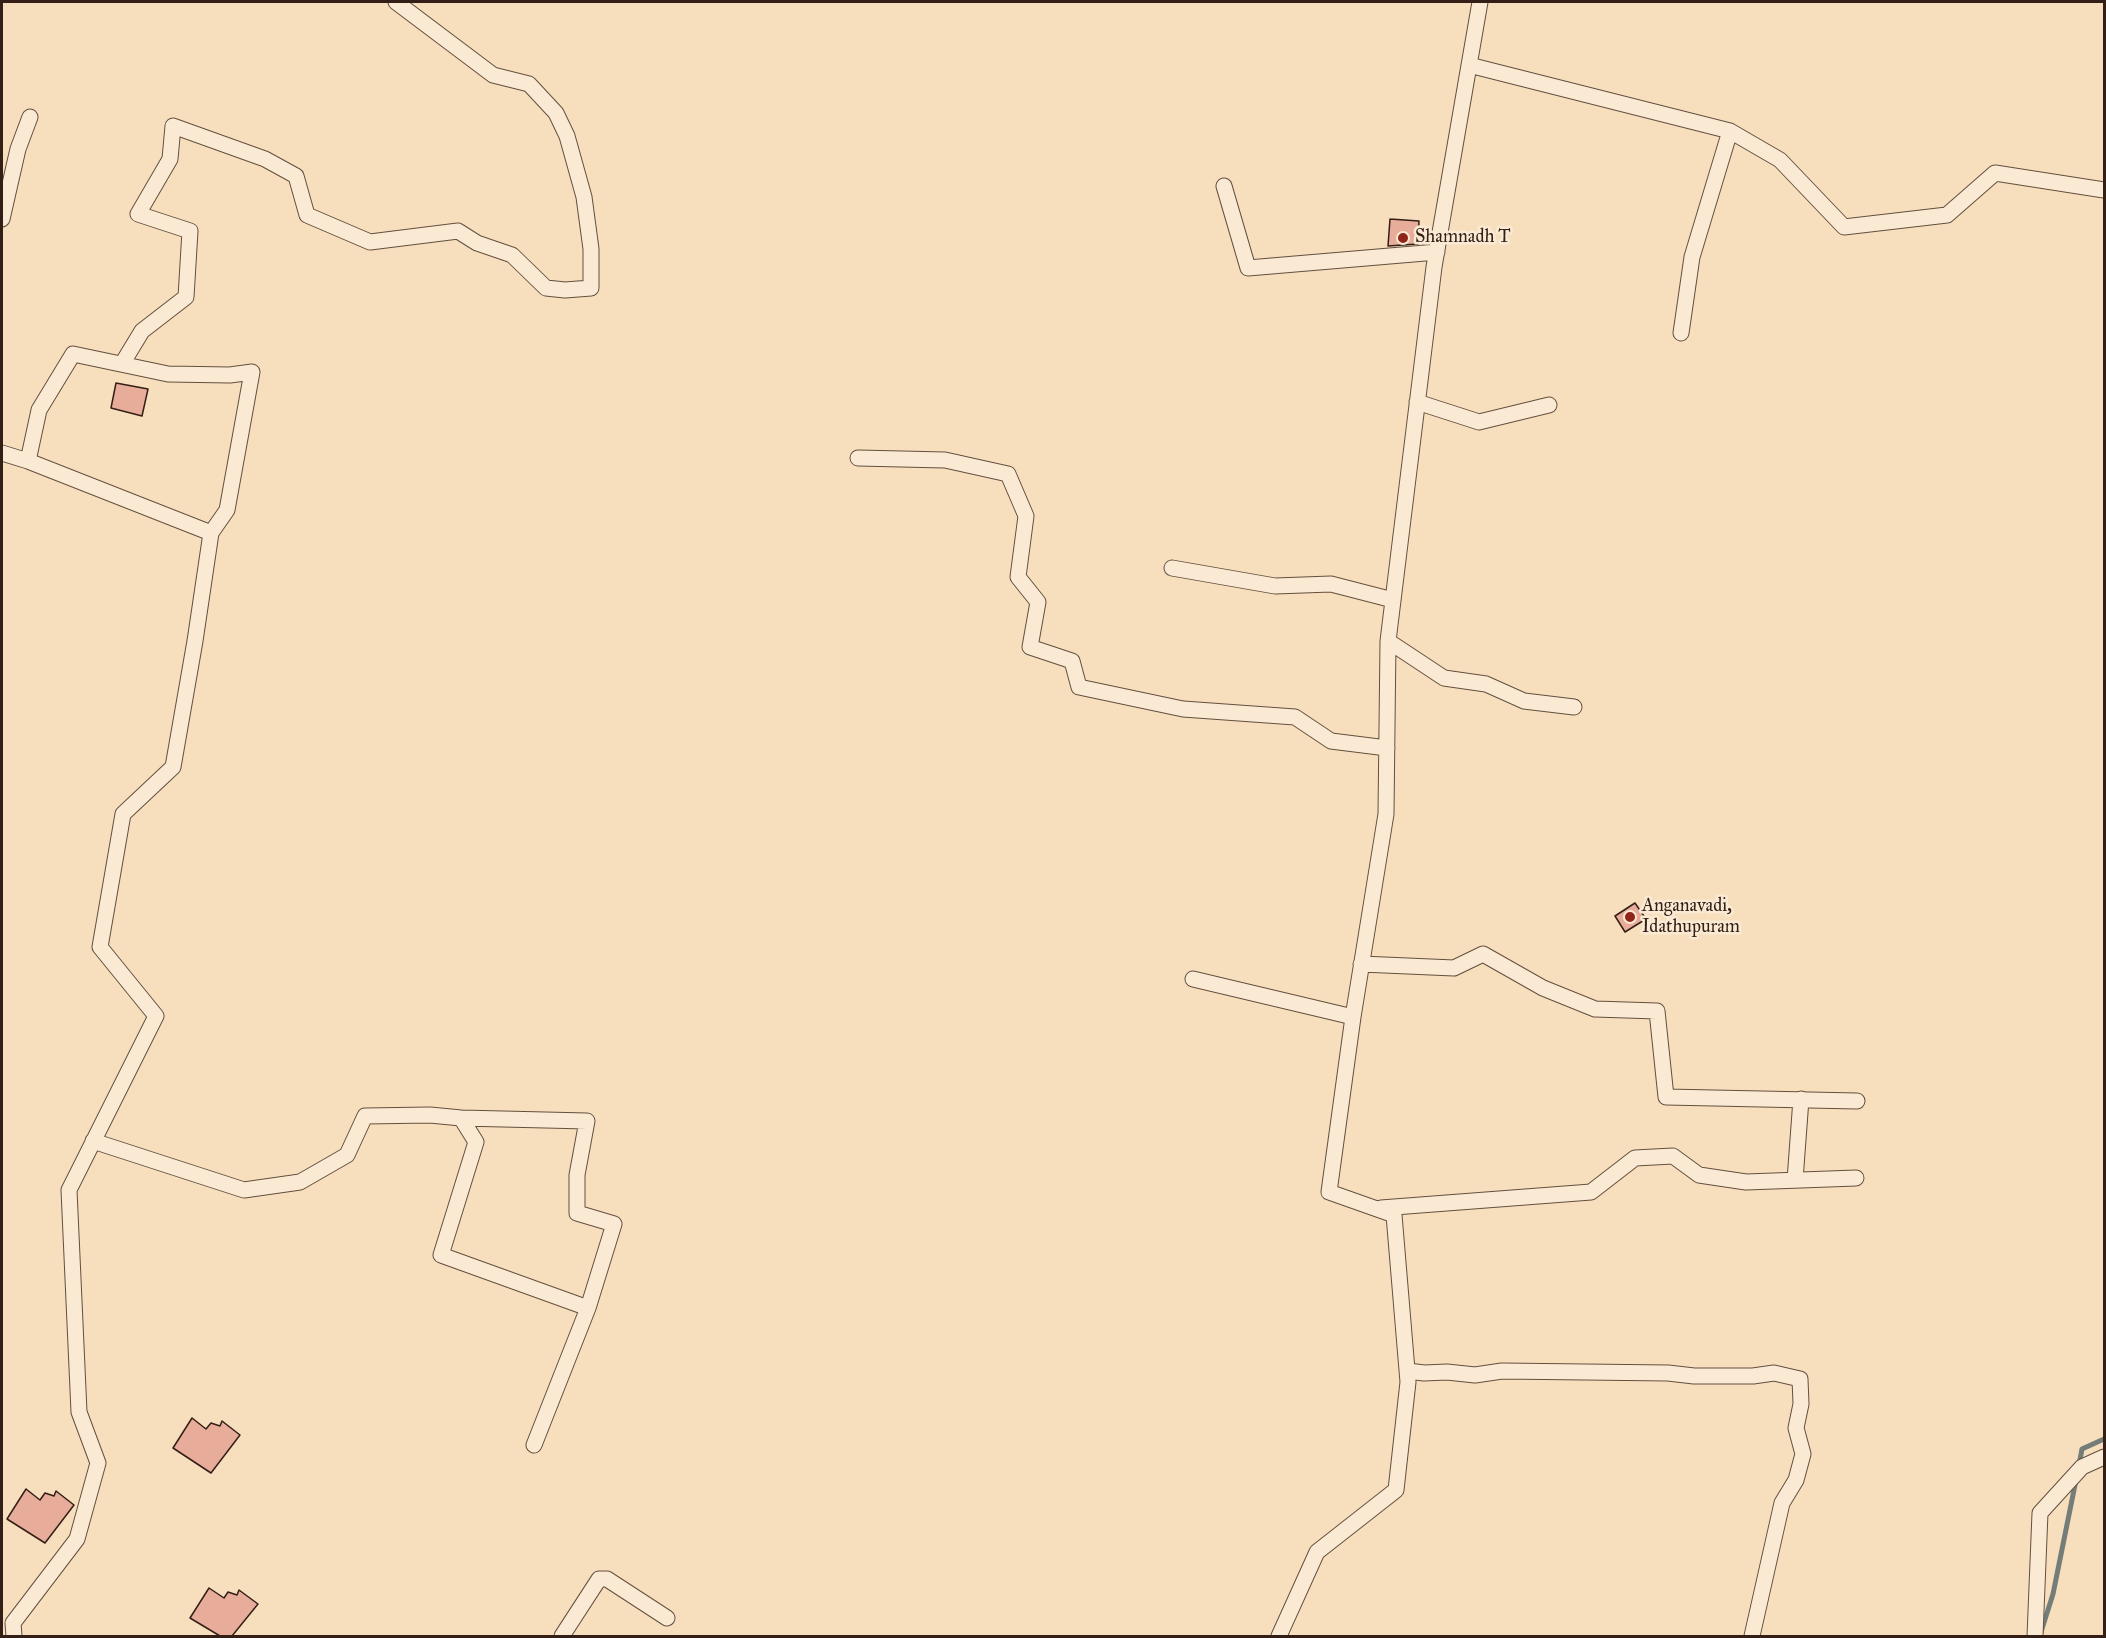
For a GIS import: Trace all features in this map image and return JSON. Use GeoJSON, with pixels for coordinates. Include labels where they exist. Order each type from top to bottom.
{"type":"FeatureCollection","features":[{"type":"Feature","properties":{"kind":"street"},"geometry":{"type":"LineString","coordinates":[[122,364],[142,331],[186,297],[190,231],[138,214],[170,159],[173,126],[265,159],[296,176],[307,215],[370,242],[458,231],[477,243],[512,255],[546,288],[591,288],[591,249],[584,197],[567,136],[556,113],[529,84],[493,75],[396,2]]}},
{"type":"Feature","properties":{"kind":"street"},"geometry":{"type":"LineString","coordinates":[[1279,1636],[1317,1552],[1396,1490],[1408,1371],[1394,1215],[1329,1192],[1353,1017],[1386,814],[1388,641],[1417,402],[1437,252],[1480,2]]}},
{"type":"Feature","properties":{"kind":"street"},"geometry":{"type":"LineString","coordinates":[[1469,65],[1730,131],[1780,160],[1844,227],[1947,215],[1995,173],[2104,190]]}},
{"type":"Feature","properties":{"kind":"street"},"geometry":{"type":"LineString","coordinates":[[2,219],[18,149],[30,117]]}},
{"type":"Feature","properties":{"kind":"street"},"geometry":{"type":"LineString","coordinates":[[1681,333],[1692,257],[1730,131]]}},
{"type":"Feature","properties":{"kind":"street"},"geometry":{"type":"LineString","coordinates":[[1224,186],[1248,268],[1437,252]]}},
{"type":"Feature","properties":{"kind":"street"},"geometry":{"type":"LineString","coordinates":[[14,1636],[13,1623],[77,1539],[98,1463],[79,1412],[69,1190],[156,1016],[100,947],[123,814],[173,767],[211,533],[227,510],[252,372],[230,375],[168,374],[73,354],[39,410],[28,461]]}},
{"type":"Feature","properties":{"kind":"street"},"geometry":{"type":"LineString","coordinates":[[1417,402],[1479,422],[1549,405]]}},
{"type":"Feature","properties":{"kind":"street"},"geometry":{"type":"LineString","coordinates":[[2,453],[28,461],[211,533]]}},
{"type":"Feature","properties":{"kind":"street"},"geometry":{"type":"LineString","coordinates":[[858,458],[945,460],[1008,474],[1026,516],[1018,577],[1038,602],[1030,647],[1072,661],[1079,687],[1183,710],[1294,717],[1330,741],[1387,748]]}},
{"type":"Feature","properties":{"kind":"street"},"geometry":{"type":"LineString","coordinates":[[1172,568],[1275,586],[1330,584],[1393,600]]}},
{"type":"Feature","properties":{"kind":"street"},"geometry":{"type":"LineString","coordinates":[[1388,641],[1444,678],[1486,684],[1524,701],[1574,707]]}},
{"type":"Feature","properties":{"kind":"street"},"geometry":{"type":"LineString","coordinates":[[1361,964],[1454,968],[1483,954],[1543,988],[1595,1009],[1657,1011],[1666,1097],[1857,1101]]}},
{"type":"Feature","properties":{"kind":"street"},"geometry":{"type":"LineString","coordinates":[[1193,979],[1353,1017]]}},
{"type":"Feature","properties":{"kind":"street"},"geometry":{"type":"LineString","coordinates":[[1795,1180],[1801,1100]]}},
{"type":"Feature","properties":{"kind":"street"},"geometry":{"type":"LineString","coordinates":[[93,1141],[244,1190],[300,1182],[346,1155],[365,1116],[430,1115],[461,1118],[587,1120],[577,1175],[577,1213],[614,1224],[588,1308],[534,1445]]}},
{"type":"Feature","properties":{"kind":"street"},"geometry":{"type":"LineString","coordinates":[[461,1118],[476,1142],[441,1256],[588,1308]]}},
{"type":"Feature","properties":{"kind":"street"},"geometry":{"type":"LineString","coordinates":[[1376,1209],[1592,1192],[1635,1158],[1673,1156],[1699,1175],[1746,1182],[1856,1178]]}},
{"type":"Feature","properties":{"kind":"street"},"geometry":{"type":"LineString","coordinates":[[1408,1371],[1475,1375],[1502,1371],[1668,1373],[1694,1376],[1753,1376],[1774,1373],[1800,1379],[1801,1404],[1796,1428],[1803,1454],[1796,1480],[1782,1503],[1752,1636]]}},
{"type":"Feature","properties":{"kind":"street"},"geometry":{"type":"LineString","coordinates":[[2035,1636],[2040,1513],[2082,1467],[2104,1457]]}},
{"type":"Feature","properties":{"kind":"street"},"geometry":{"type":"LineString","coordinates":[[562,1636],[599,1579],[608,1579],[667,1618]]}},
{"type":"Feature","properties":{"kind":"building","name":"Shamnadh T"},"geometry":{"type":"Polygon","coordinates":[[[1390,219],[1419,221],[1418,244],[1388,246],[1390,219]]]}},
{"type":"Feature","properties":{"kind":"building"},"geometry":{"type":"Polygon","coordinates":[[[116,383],[148,389],[142,416],[111,408],[116,383]]]}},
{"type":"Feature","properties":{"kind":"building","name":"Anganavadi, Idathupuram"},"geometry":{"type":"Polygon","coordinates":[[[1635,903],[1646,919],[1625,932],[1615,916],[1635,903]]]}},
{"type":"Feature","properties":{"kind":"building"},"geometry":{"type":"Polygon","coordinates":[[[192,1418],[206,1429],[211,1423],[220,1426],[222,1421],[240,1435],[211,1473],[173,1448],[192,1418]]]}},
{"type":"Feature","properties":{"kind":"building"},"geometry":{"type":"Polygon","coordinates":[[[26,1489],[40,1500],[45,1493],[54,1496],[56,1491],[74,1505],[45,1543],[7,1519],[26,1489]]]}},
{"type":"Feature","properties":{"kind":"building"},"geometry":{"type":"Polygon","coordinates":[[[209,1588],[224,1598],[228,1592],[237,1595],[239,1590],[258,1604],[232,1636],[220,1636],[190,1618],[209,1588]]]}},
{"type":"Feature","properties":{"kind":"waterway"},"geometry":{"type":"LineString","coordinates":[[2079,1465],[2082,1449],[2104,1439]]}},
{"type":"Feature","properties":{"kind":"waterway"},"geometry":{"type":"LineString","coordinates":[[2041,1632],[2053,1594],[2076,1480]]}},
{"type":"Feature","properties":{"kind":"place","name":"Shamnadh T"},"geometry":{"type":"Point","coordinates":[1403,238]}},
{"type":"Feature","properties":{"kind":"place","name":"Anganavadi, Idathupuram"},"geometry":{"type":"Point","coordinates":[1630,917]}}]}
